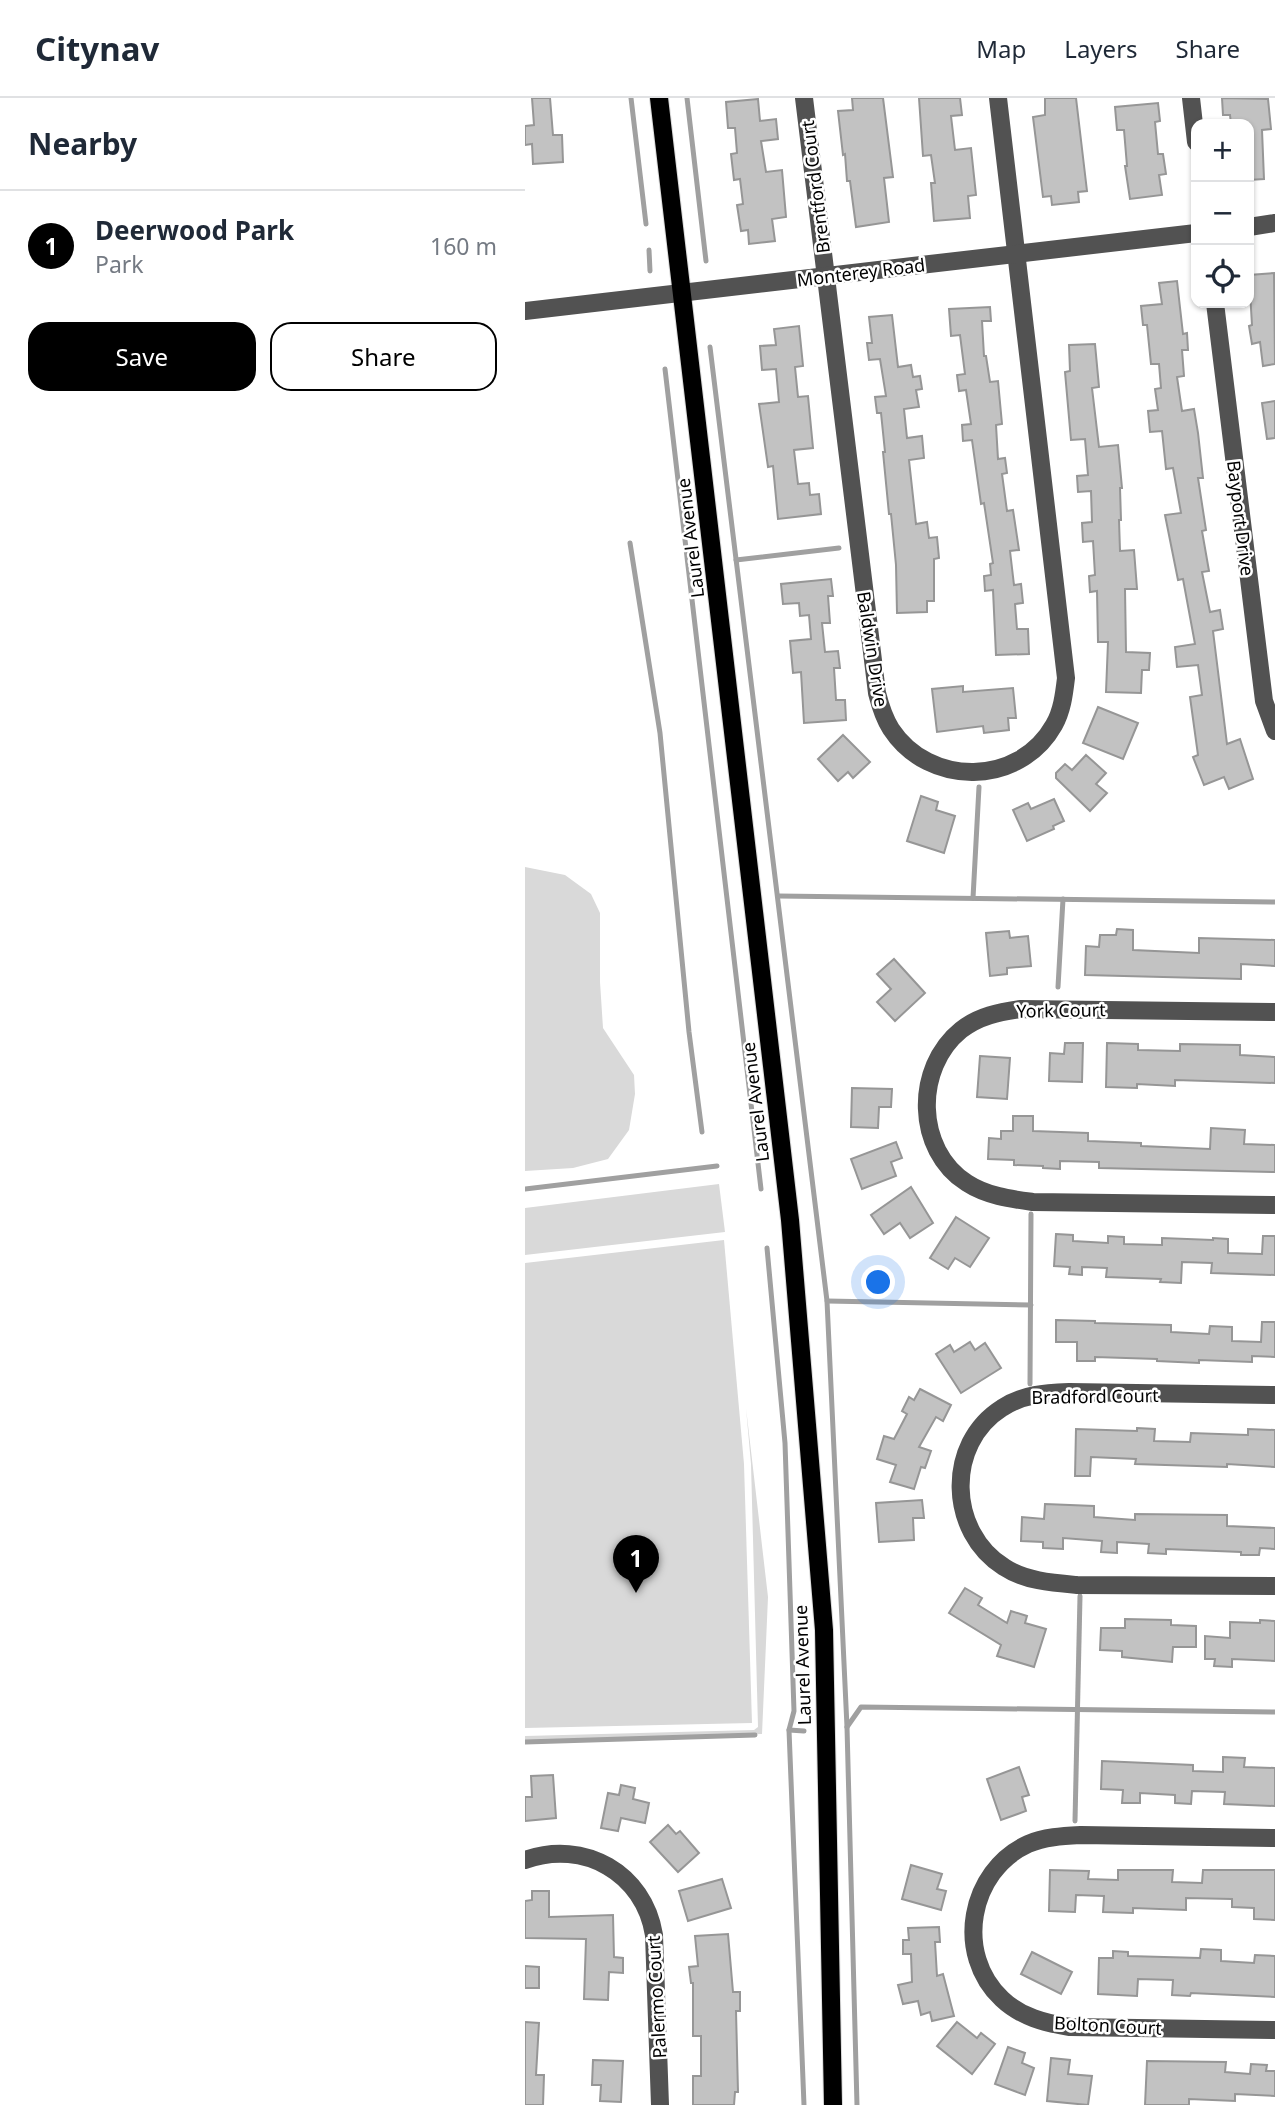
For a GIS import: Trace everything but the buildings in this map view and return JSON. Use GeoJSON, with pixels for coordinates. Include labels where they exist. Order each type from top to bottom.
{"type":"FeatureCollection","features":[{"type":"Feature","properties":{"kind":"main road","name":"Laurel Avenue"},"geometry":{"type":"LineString","coordinates":[[659,98],[790,1220],[824,1630],[834,2105]]}},
{"type":"Feature","properties":{"kind":"street","name":"Brentford Court"},"geometry":{"type":"LineString","coordinates":[[804,98],[826,276]]}},
{"type":"Feature","properties":{"kind":"street"},"geometry":{"type":"LineString","coordinates":[[998,98],[1016,254]]}},
{"type":"Feature","properties":{"kind":"street"},"geometry":{"type":"LineString","coordinates":[[1191,98],[1193,119]]}},
{"type":"Feature","properties":{"kind":"street"},"geometry":{"type":"LineString","coordinates":[[1254,226],[1275,223]]}},
{"type":"Feature","properties":{"kind":"street","name":"Monterey Road"},"geometry":{"type":"LineString","coordinates":[[525,311],[1191,234]]}},
{"type":"Feature","properties":{"kind":"street","name":"Baldwin Drive"},"geometry":{"type":"LineString","coordinates":[[826,276],[877,693],[891,729],[922,759],[955,771],[974,773],[1004,768],[1027,756],[1046,737],[1061,710],[1066,678],[1016,254]]}},
{"type":"Feature","properties":{"kind":"street","name":"Bayport Drive"},"geometry":{"type":"LineString","coordinates":[[1216,308],[1264,701],[1275,731]]}},
{"type":"Feature","properties":{"kind":"street","name":"York Court"},"geometry":{"type":"LineString","coordinates":[[1275,1012],[1021,1009],[998,1012],[977,1019],[948,1043],[931,1074],[927,1109],[932,1139],[951,1170],[967,1183],[998,1196],[1033,1202],[1275,1205]]}},
{"type":"Feature","properties":{"kind":"street","name":"Bradford Court"},"geometry":{"type":"LineString","coordinates":[[1275,1395],[1069,1392],[1022,1397],[1001,1408],[983,1423],[972,1437],[965,1452],[960,1486],[966,1520],[974,1538],[988,1556],[1006,1569],[1025,1577],[1077,1585],[1275,1586]]}},
{"type":"Feature","properties":{"kind":"street","name":"Bolton Court"},"geometry":{"type":"LineString","coordinates":[[1275,1838],[1081,1835],[1030,1843],[1010,1854],[994,1870],[983,1886],[972,1923],[978,1962],[988,1982],[1002,1999],[1020,2012],[1045,2022],[1070,2027],[1275,2030]]}},
{"type":"Feature","properties":{"kind":"street","name":"Palermo Court"},"geometry":{"type":"LineString","coordinates":[[525,1860],[558,1853],[580,1855],[613,1870],[630,1883],[643,1900],[654,1935],[660,2105]]}},
{"type":"Feature","properties":{"kind":"shaded area"},"geometry":{"type":"Polygon","coordinates":[[[525,867],[565,875],[591,894],[600,913],[603,1028],[634,1075],[635,1094],[629,1130],[608,1159],[573,1168],[525,1171],[525,867]]]}},
{"type":"Feature","properties":{"kind":"shaded area"},"geometry":{"type":"Polygon","coordinates":[[[719,1184],[725,1232],[525,1255],[525,1208],[719,1184]]]}},
{"type":"Feature","properties":{"kind":"shaded area"},"geometry":{"type":"Polygon","coordinates":[[[724,1240],[744,1464],[752,1723],[525,1728],[525,1263],[724,1240]]]}},
{"type":"Feature","properties":{"kind":"shaded area"},"geometry":{"type":"Polygon","coordinates":[[[746,1408],[768,1597],[762,1734],[525,1741],[525,1736],[754,1730],[758,1727],[751,1464],[746,1408]]]}},
{"type":"Feature","properties":{"kind":"waterway"},"geometry":{"type":"LineString","coordinates":[[631,98],[646,224]]}},
{"type":"Feature","properties":{"kind":"waterway"},"geometry":{"type":"LineString","coordinates":[[687,98],[706,261]]}},
{"type":"Feature","properties":{"kind":"waterway"},"geometry":{"type":"LineString","coordinates":[[649,250],[650,271]]}},
{"type":"Feature","properties":{"kind":"waterway"},"geometry":{"type":"LineString","coordinates":[[710,347],[827,1301],[847,1727],[857,2105]]}},
{"type":"Feature","properties":{"kind":"waterway"},"geometry":{"type":"LineString","coordinates":[[665,369],[761,1189]]}},
{"type":"Feature","properties":{"kind":"waterway"},"geometry":{"type":"LineString","coordinates":[[630,543],[660,733],[689,1032],[702,1132]]}},
{"type":"Feature","properties":{"kind":"waterway"},"geometry":{"type":"LineString","coordinates":[[736,560],[839,548]]}},
{"type":"Feature","properties":{"kind":"waterway"},"geometry":{"type":"LineString","coordinates":[[973,898],[979,787]]}},
{"type":"Feature","properties":{"kind":"waterway"},"geometry":{"type":"LineString","coordinates":[[778,896],[1275,902]]}},
{"type":"Feature","properties":{"kind":"waterway"},"geometry":{"type":"LineString","coordinates":[[1058,987],[1063,899]]}},
{"type":"Feature","properties":{"kind":"waterway"},"geometry":{"type":"LineString","coordinates":[[525,1189],[717,1166]]}},
{"type":"Feature","properties":{"kind":"waterway"},"geometry":{"type":"LineString","coordinates":[[1030,1384],[1031,1214]]}},
{"type":"Feature","properties":{"kind":"waterway"},"geometry":{"type":"LineString","coordinates":[[767,1248],[785,1443],[794,1711],[789,1730],[804,2105]]}},
{"type":"Feature","properties":{"kind":"waterway"},"geometry":{"type":"LineString","coordinates":[[827,1301],[1031,1305]]}},
{"type":"Feature","properties":{"kind":"waterway"},"geometry":{"type":"LineString","coordinates":[[1075,1821],[1080,1596]]}},
{"type":"Feature","properties":{"kind":"waterway"},"geometry":{"type":"LineString","coordinates":[[847,1727],[861,1707],[1275,1712]]}},
{"type":"Feature","properties":{"kind":"waterway"},"geometry":{"type":"LineString","coordinates":[[789,1730],[804,1731]]}},
{"type":"Feature","properties":{"kind":"waterway"},"geometry":{"type":"LineString","coordinates":[[525,1742],[755,1735]]}},
{"type":"Feature","properties":{"kind":"place","name":"Deerwood Park"},"geometry":{"type":"Point","coordinates":[636,1593]}}]}
